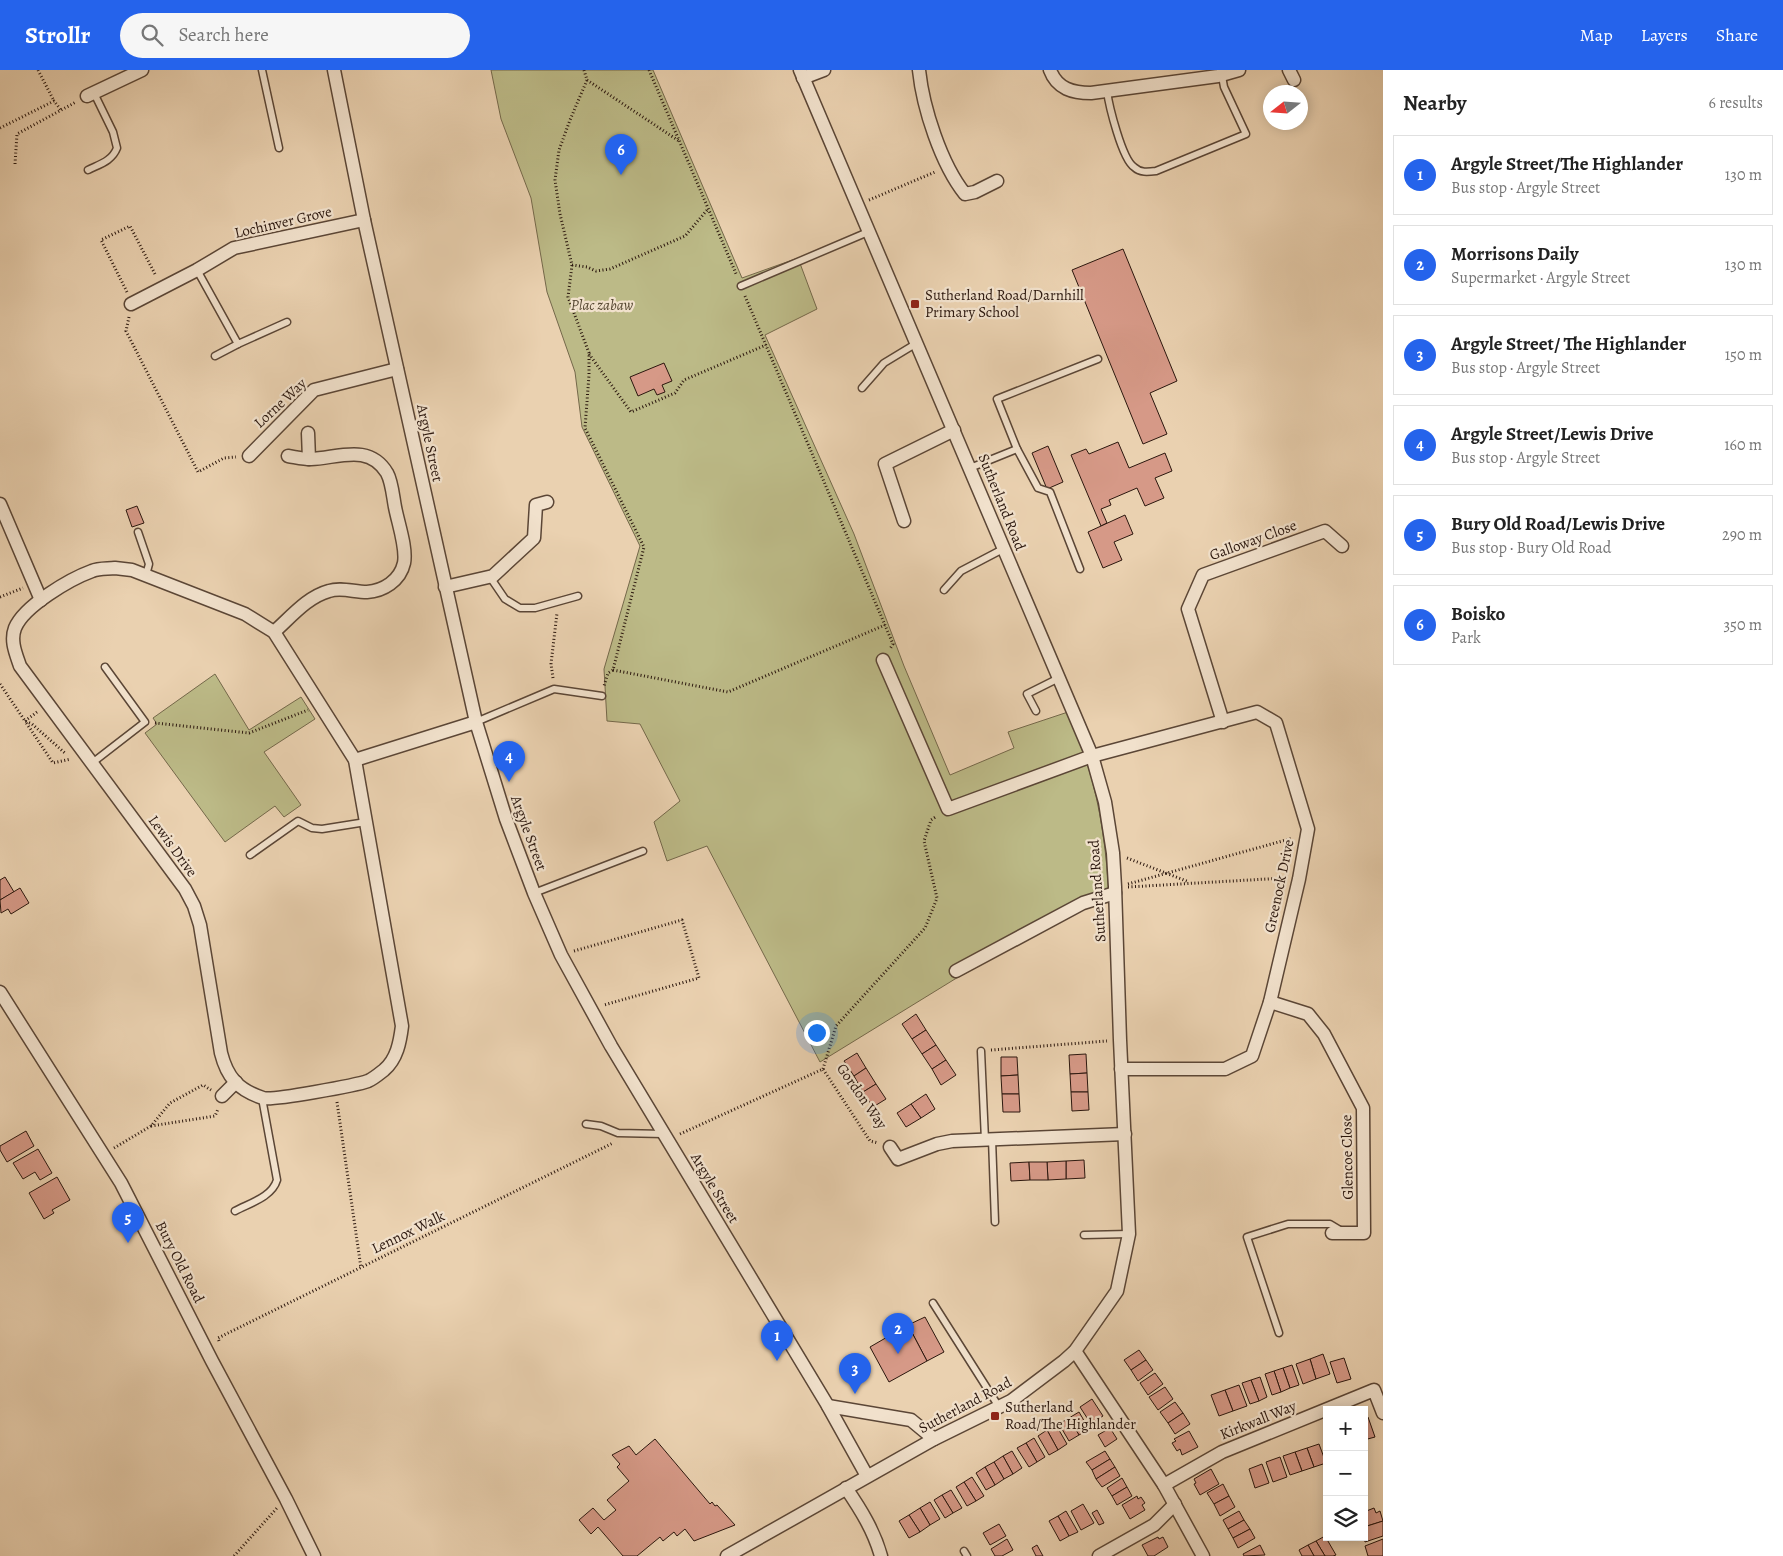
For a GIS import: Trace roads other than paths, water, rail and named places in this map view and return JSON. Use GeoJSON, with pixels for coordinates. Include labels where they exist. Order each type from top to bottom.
{"type":"FeatureCollection","features":[{"type":"Feature","properties":{"kind":"street"},"geometry":{"type":"LineString","coordinates":[[90,95],[142,70]]}},
{"type":"Feature","properties":{"kind":"street","name":"Argyle Street"},"geometry":{"type":"LineString","coordinates":[[334,70],[364,220],[476,722],[506,818],[534,893],[561,955],[591,1010],[665,1137],[828,1406],[867,1476]]}},
{"type":"Feature","properties":{"kind":"street"},"geometry":{"type":"LineString","coordinates":[[801,74],[824,70]]}},
{"type":"Feature","properties":{"kind":"street"},"geometry":{"type":"LineString","coordinates":[[920,70],[926,113],[955,182],[965,194],[974,192],[997,181]]}},
{"type":"Feature","properties":{"kind":"street"},"geometry":{"type":"LineString","coordinates":[[1050,70],[1053,77],[1075,93],[1091,93],[1222,76],[1239,70]]}},
{"type":"Feature","properties":{"kind":"street","name":"Sutherland Road"},"geometry":{"type":"LineString","coordinates":[[727,1556],[934,1439],[1011,1401],[1064,1361],[1075,1351],[1117,1292],[1129,1234],[1113,852],[1105,802],[1092,756],[801,74]]}},
{"type":"Feature","properties":{"kind":"street","name":"Lochinver Grove"},"geometry":{"type":"LineString","coordinates":[[131,304],[198,270],[234,248],[364,220]]}},
{"type":"Feature","properties":{"kind":"street","name":"Lorne Way"},"geometry":{"type":"LineString","coordinates":[[249,456],[314,390],[397,369]]}},
{"type":"Feature","properties":{"kind":"street"},"geometry":{"type":"LineString","coordinates":[[904,521],[885,464],[954,430]]}},
{"type":"Feature","properties":{"kind":"street"},"geometry":{"type":"LineString","coordinates":[[308,433],[309,459]]}},
{"type":"Feature","properties":{"kind":"street"},"geometry":{"type":"LineString","coordinates":[[274,632],[312,598],[329,591],[338,589],[367,592],[383,589],[392,583],[404,563],[403,542],[388,474],[378,462],[361,454],[350,453],[309,459],[288,456]]}},
{"type":"Feature","properties":{"kind":"street"},"geometry":{"type":"LineString","coordinates":[[445,587],[493,576],[534,538],[536,505],[547,502]]}},
{"type":"Feature","properties":{"kind":"street"},"geometry":{"type":"LineString","coordinates":[[0,504],[41,600]]}},
{"type":"Feature","properties":{"kind":"street","name":"Galloway Close"},"geometry":{"type":"LineString","coordinates":[[1223,722],[1188,609],[1203,576],[1326,531],[1342,546]]}},
{"type":"Feature","properties":{"kind":"street","name":"Lewis Drive"},"geometry":{"type":"LineString","coordinates":[[115,568],[132,570],[245,614],[274,632],[356,760],[402,1026],[396,1054],[385,1069],[368,1081],[269,1099],[262,1098],[236,1082],[225,1069],[200,925],[194,906],[185,889],[20,666],[13,646],[15,629],[24,616],[41,600],[77,577],[94,570],[115,568]]}},
{"type":"Feature","properties":{"kind":"street","name":"Greenock Drive"},"geometry":{"type":"LineString","coordinates":[[884,660],[948,809],[1092,756],[1257,712],[1276,723],[1308,829],[1299,878],[1270,1002],[1252,1056],[1225,1068],[1121,1069]]}},
{"type":"Feature","properties":{"kind":"street"},"geometry":{"type":"LineString","coordinates":[[356,760],[476,722]]}},
{"type":"Feature","properties":{"kind":"street"},"geometry":{"type":"LineString","coordinates":[[956,972],[1083,903],[1115,890]]}},
{"type":"Feature","properties":{"kind":"street","name":"Bury Old Road"},"geometry":{"type":"LineString","coordinates":[[0,992],[121,1183],[314,1556]]}},
{"type":"Feature","properties":{"kind":"street","name":"Glencoe Close"},"geometry":{"type":"LineString","coordinates":[[1270,1002],[1308,1014],[1324,1034],[1363,1108],[1364,1233],[1338,1233]]}},
{"type":"Feature","properties":{"kind":"street"},"geometry":{"type":"LineString","coordinates":[[222,1096],[236,1082]]}},
{"type":"Feature","properties":{"kind":"street","name":"Gordon Way"},"geometry":{"type":"LineString","coordinates":[[890,1147],[898,1159],[937,1144],[952,1141],[1125,1134]]}},
{"type":"Feature","properties":{"kind":"street"},"geometry":{"type":"LineString","coordinates":[[1075,1351],[1164,1485],[1203,1556]]}},
{"type":"Feature","properties":{"kind":"street","name":"Kirkwall Way"},"geometry":{"type":"LineString","coordinates":[[1164,1485],[1222,1452],[1374,1390],[1383,1413]]}},
{"type":"Feature","properties":{"kind":"street"},"geometry":{"type":"LineString","coordinates":[[828,1406],[911,1420],[934,1439]]}},
{"type":"Feature","properties":{"kind":"street"},"geometry":{"type":"LineString","coordinates":[[846,1488],[864,1515],[877,1540],[881,1556]]}},
{"type":"Feature","properties":{"kind":"street"},"geometry":{"type":"LineString","coordinates":[[1099,1556],[1154,1525],[1175,1504]]}},
{"type":"Feature","properties":{"kind":"lane"},"geometry":{"type":"LineString","coordinates":[[262,70],[278,148]]}},
{"type":"Feature","properties":{"kind":"lane"},"geometry":{"type":"LineString","coordinates":[[1108,91],[1109,103],[1127,161],[1134,168],[1144,172],[1156,171],[1246,134],[1224,87],[1222,76]]}},
{"type":"Feature","properties":{"kind":"lane"},"geometry":{"type":"LineString","coordinates":[[88,170],[107,161],[112,157],[117,148],[112,132],[90,95]]}},
{"type":"Feature","properties":{"kind":"lane"},"geometry":{"type":"LineString","coordinates":[[741,286],[868,232]]}},
{"type":"Feature","properties":{"kind":"lane"},"geometry":{"type":"LineString","coordinates":[[198,270],[238,344]]}},
{"type":"Feature","properties":{"kind":"lane"},"geometry":{"type":"LineString","coordinates":[[215,356],[287,322]]}},
{"type":"Feature","properties":{"kind":"lane"},"geometry":{"type":"LineString","coordinates":[[862,388],[884,363],[917,343]]}},
{"type":"Feature","properties":{"kind":"lane"},"geometry":{"type":"LineString","coordinates":[[1080,570],[1050,492],[1038,488],[1017,449],[997,399],[1098,359]]}},
{"type":"Feature","properties":{"kind":"lane"},"geometry":{"type":"LineString","coordinates":[[970,468],[1017,449]]}},
{"type":"Feature","properties":{"kind":"lane"},"geometry":{"type":"LineString","coordinates":[[138,532],[149,564],[146,575]]}},
{"type":"Feature","properties":{"kind":"lane"},"geometry":{"type":"LineString","coordinates":[[944,590],[961,571],[1003,548]]}},
{"type":"Feature","properties":{"kind":"lane"},"geometry":{"type":"LineString","coordinates":[[490,577],[505,599],[520,608],[536,608],[578,596]]}},
{"type":"Feature","properties":{"kind":"lane"},"geometry":{"type":"LineString","coordinates":[[92,763],[145,722],[106,667]]}},
{"type":"Feature","properties":{"kind":"lane"},"geometry":{"type":"LineString","coordinates":[[1036,711],[1027,694],[1059,678]]}},
{"type":"Feature","properties":{"kind":"lane"},"geometry":{"type":"LineString","coordinates":[[476,722],[554,689],[602,696]]}},
{"type":"Feature","properties":{"kind":"lane"},"geometry":{"type":"LineString","coordinates":[[250,855],[298,821],[312,828],[322,829],[366,822]]}},
{"type":"Feature","properties":{"kind":"lane"},"geometry":{"type":"LineString","coordinates":[[534,893],[643,851]]}},
{"type":"Feature","properties":{"kind":"lane"},"geometry":{"type":"LineString","coordinates":[[981,1051],[995,1222]]}},
{"type":"Feature","properties":{"kind":"lane"},"geometry":{"type":"LineString","coordinates":[[235,1211],[268,1193],[275,1187],[277,1180],[262,1098]]}},
{"type":"Feature","properties":{"kind":"lane"},"geometry":{"type":"LineString","coordinates":[[586,1124],[601,1126],[618,1133],[665,1137]]}},
{"type":"Feature","properties":{"kind":"lane"},"geometry":{"type":"LineString","coordinates":[[1279,1333],[1247,1237],[1288,1224],[1330,1224],[1338,1233]]}},
{"type":"Feature","properties":{"kind":"lane"},"geometry":{"type":"LineString","coordinates":[[1084,1235],[1129,1234]]}},
{"type":"Feature","properties":{"kind":"lane"},"geometry":{"type":"LineString","coordinates":[[933,1302],[999,1407]]}},
{"type":"Feature","properties":{"kind":"place","name":"Boisko"},"geometry":{"type":"Point","coordinates":[621,175]}},
{"type":"Feature","properties":{"kind":"place","name":"Sutherland Road/Darnhill Primary School"},"geometry":{"type":"Point","coordinates":[915,304]}},
{"type":"Feature","properties":{"kind":"place","name":"Argyle Street/Lewis Drive"},"geometry":{"type":"Point","coordinates":[509,782]}},
{"type":"Feature","properties":{"kind":"place","name":"Bury Old Road/Lewis Drive"},"geometry":{"type":"Point","coordinates":[128,1243]}},
{"type":"Feature","properties":{"kind":"place","name":"Morrisons Daily"},"geometry":{"type":"Point","coordinates":[898,1354]}},
{"type":"Feature","properties":{"kind":"place","name":"Argyle Street/The Highlander"},"geometry":{"type":"Point","coordinates":[777,1361]}},
{"type":"Feature","properties":{"kind":"place","name":"Argyle Street/ The Highlander"},"geometry":{"type":"Point","coordinates":[855,1394]}},
{"type":"Feature","properties":{"kind":"place","name":"Sutherland Road/The Highlander"},"geometry":{"type":"Point","coordinates":[995,1416]}},
{"type":"Feature","properties":{"kind":"park label","name":"Plac zabaw"},"geometry":{"type":"Point","coordinates":[602,305]}}]}
